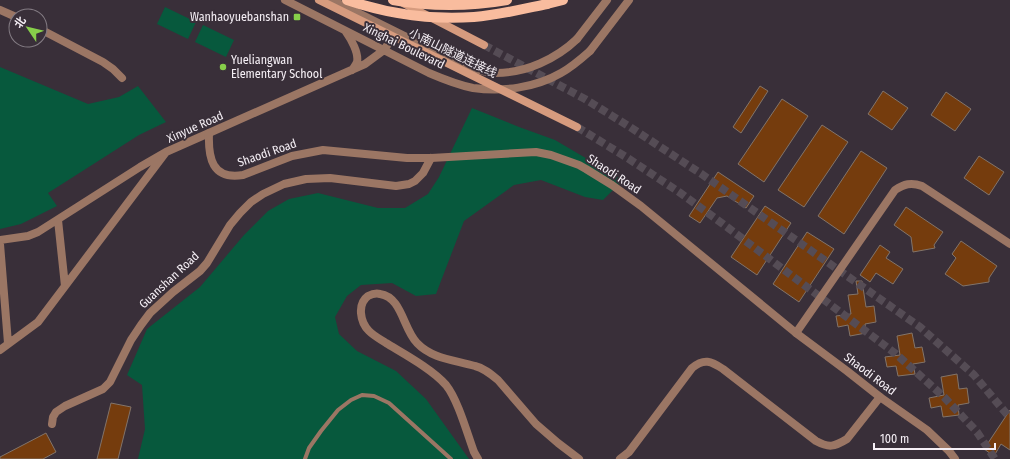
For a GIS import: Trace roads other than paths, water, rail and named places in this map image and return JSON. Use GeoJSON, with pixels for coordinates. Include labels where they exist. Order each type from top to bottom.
{"type":"FeatureCollection","features":[{"type":"Feature","properties":{"kind":"main road","name":"小南山隧道连接线"},"geometry":{"type":"LineString","coordinates":[[319,0],[577,127]]}},
{"type":"Feature","properties":{"kind":"main road"},"geometry":{"type":"LineString","coordinates":[[347,0],[371,8],[395,13],[447,18],[474,17],[517,11],[563,0]]}},
{"type":"Feature","properties":{"kind":"main road"},"geometry":{"type":"LineString","coordinates":[[393,0],[414,4],[442,6],[478,4],[507,0]]}},
{"type":"Feature","properties":{"kind":"main road","name":"小南山隧道连接线"},"geometry":{"type":"LineString","coordinates":[[397,0],[484,44]]}},
{"type":"Feature","properties":{"kind":"street","name":"Xinghai Boulevard"},"geometry":{"type":"LineString","coordinates":[[285,0],[444,79],[473,88],[491,89],[528,86],[561,74],[576,64],[590,51],[629,0]]}},
{"type":"Feature","properties":{"kind":"street","name":"Xinghai Boulevard"},"geometry":{"type":"LineString","coordinates":[[332,0],[463,65],[483,72],[496,73],[525,69],[541,63],[569,47],[608,0]]}},
{"type":"Feature","properties":{"kind":"street"},"geometry":{"type":"LineString","coordinates":[[346,31],[353,43],[357,60],[351,71]]}},
{"type":"Feature","properties":{"kind":"street","name":"Xinyue Road"},"geometry":{"type":"LineString","coordinates":[[0,240],[28,236],[38,232],[166,152],[365,64],[384,50],[396,32]]}},
{"type":"Feature","properties":{"kind":"street"},"geometry":{"type":"LineString","coordinates":[[48,33],[103,62],[122,78]]}},
{"type":"Feature","properties":{"kind":"street","name":"Shaodi Road"},"geometry":{"type":"LineString","coordinates":[[209,133],[208,148],[213,164],[221,172],[227,175],[236,176],[243,176],[292,156],[323,150],[407,158],[536,152],[579,165],[612,185],[641,206],[796,333],[848,371],[880,397],[927,430],[956,459]]}},
{"type":"Feature","properties":{"kind":"street"},"geometry":{"type":"LineString","coordinates":[[0,350],[38,322],[166,152]]}},
{"type":"Feature","properties":{"kind":"street","name":"Guanshan Road"},"geometry":{"type":"LineString","coordinates":[[52,424],[53,417],[56,412],[65,406],[103,389],[110,382],[131,340],[150,313],[173,292],[200,271],[207,263],[230,225],[251,202],[263,194],[284,184],[306,179],[330,178],[396,186],[409,184],[416,181],[423,173],[431,158]]}},
{"type":"Feature","properties":{"kind":"street"},"geometry":{"type":"LineString","coordinates":[[796,333],[895,190],[906,184],[914,183],[922,186],[1010,244]]}},
{"type":"Feature","properties":{"kind":"street"},"geometry":{"type":"LineString","coordinates":[[58,220],[65,286]]}},
{"type":"Feature","properties":{"kind":"street"},"geometry":{"type":"LineString","coordinates":[[0,244],[8,344]]}},
{"type":"Feature","properties":{"kind":"street"},"geometry":{"type":"LineString","coordinates":[[478,459],[451,392],[446,385],[434,374],[374,335],[362,322],[361,311],[363,303],[368,296],[378,293],[392,299],[400,311],[412,338],[427,351],[438,356],[475,366],[492,374],[536,424],[579,459]]}},
{"type":"Feature","properties":{"kind":"street"},"geometry":{"type":"LineString","coordinates":[[620,459],[629,452],[692,368],[703,362],[709,361],[723,369],[816,441],[828,446],[834,446],[847,439],[880,397]]}},
{"type":"Feature","properties":{"kind":"lane"},"geometry":{"type":"LineString","coordinates":[[305,459],[309,448],[320,431],[338,410],[362,395],[374,396],[389,403],[451,459]]}},
{"type":"Feature","properties":{"kind":"lane"},"geometry":{"type":"LineString","coordinates":[[624,459],[629,452]]}},
{"type":"Feature","properties":{"kind":"tunnel"},"geometry":{"type":"LineString","coordinates":[[484,45],[585,99],[630,127],[703,175],[920,327],[974,375],[1010,418]]}},
{"type":"Feature","properties":{"kind":"tunnel"},"geometry":{"type":"LineString","coordinates":[[577,127],[679,192],[896,354],[944,397],[977,432],[995,459]]}},
{"type":"Feature","properties":{"kind":"place","name":"Wanhaoyuebanshan"},"geometry":{"type":"Point","coordinates":[297,17]}},
{"type":"Feature","properties":{"kind":"place","name":"Yueliangwan Elementary School"},"geometry":{"type":"Point","coordinates":[223,67]}}]}
